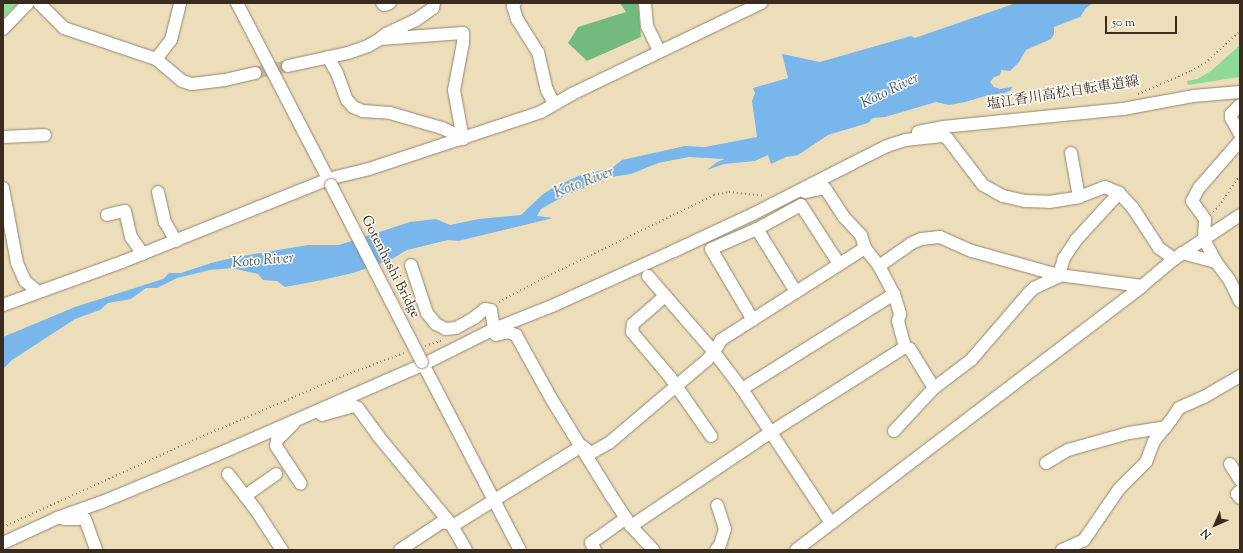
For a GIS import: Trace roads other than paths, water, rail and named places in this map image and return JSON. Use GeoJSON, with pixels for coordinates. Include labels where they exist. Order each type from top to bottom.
{"type":"FeatureCollection","features":[{"type":"Feature","properties":{"kind":"street"},"geometry":{"type":"LineString","coordinates":[[3,29],[28,3]]}},
{"type":"Feature","properties":{"kind":"street"},"geometry":{"type":"LineString","coordinates":[[39,3],[64,28],[156,59],[182,81],[192,84],[226,80],[255,73]]}},
{"type":"Feature","properties":{"kind":"street"},"geometry":{"type":"LineString","coordinates":[[156,59],[171,40],[180,3]]}},
{"type":"Feature","properties":{"kind":"street","name":"Gotenhashi Bridge"},"geometry":{"type":"LineString","coordinates":[[237,3],[520,550]]}},
{"type":"Feature","properties":{"kind":"street"},"geometry":{"type":"LineString","coordinates":[[382,3],[384,5],[390,3]]}},
{"type":"Feature","properties":{"kind":"street"},"geometry":{"type":"LineString","coordinates":[[288,66],[368,46],[386,34],[416,20],[433,8],[434,3]]}},
{"type":"Feature","properties":{"kind":"street"},"geometry":{"type":"LineString","coordinates":[[515,3],[513,6],[517,19],[538,52],[547,90],[554,104]]}},
{"type":"Feature","properties":{"kind":"street"},"geometry":{"type":"LineString","coordinates":[[645,3],[647,26],[659,51]]}},
{"type":"Feature","properties":{"kind":"street"},"geometry":{"type":"LineString","coordinates":[[4,304],[143,254],[330,182],[516,122],[542,112],[554,104],[659,51],[761,3]]}},
{"type":"Feature","properties":{"kind":"street"},"geometry":{"type":"LineString","coordinates":[[380,39],[463,32],[463,43],[454,90],[461,139]]}},
{"type":"Feature","properties":{"kind":"street"},"geometry":{"type":"LineString","coordinates":[[328,57],[337,73],[347,100],[353,107],[363,111],[390,113],[442,128],[455,134],[461,139]]}},
{"type":"Feature","properties":{"kind":"street"},"geometry":{"type":"LineString","coordinates":[[905,140],[913,134],[943,127],[1123,109],[1193,96],[1240,92]]}},
{"type":"Feature","properties":{"kind":"street"},"geometry":{"type":"LineString","coordinates":[[1240,105],[1233,110],[1230,118],[1240,134]]}},
{"type":"Feature","properties":{"kind":"street"},"geometry":{"type":"LineString","coordinates":[[3,137],[45,135]]}},
{"type":"Feature","properties":{"kind":"street"},"geometry":{"type":"LineString","coordinates":[[3,543],[57,518],[102,502],[298,419],[490,332],[552,306],[667,254],[887,146],[905,140],[943,136],[947,138],[983,185],[1003,196],[1025,201],[1049,202],[1079,197],[1105,187],[1119,194],[1133,208],[1159,248],[1178,256],[1216,262]]}},
{"type":"Feature","properties":{"kind":"street"},"geometry":{"type":"LineString","coordinates":[[1240,141],[1199,188],[1192,201],[1205,219],[1204,239],[1216,262],[1229,279],[1240,302]]}},
{"type":"Feature","properties":{"kind":"street"},"geometry":{"type":"LineString","coordinates":[[1071,153],[1079,197]]}},
{"type":"Feature","properties":{"kind":"street"},"geometry":{"type":"LineString","coordinates":[[3,188],[7,226],[17,263],[25,281],[37,291]]}},
{"type":"Feature","properties":{"kind":"street"},"geometry":{"type":"LineString","coordinates":[[800,190],[805,192],[824,188],[844,216],[861,235],[865,248],[879,266],[894,294],[900,314],[898,321],[906,347],[910,349],[934,388]]}},
{"type":"Feature","properties":{"kind":"street"},"geometry":{"type":"LineString","coordinates":[[158,192],[165,222],[176,241]]}},
{"type":"Feature","properties":{"kind":"street"},"geometry":{"type":"LineString","coordinates":[[894,432],[934,388],[971,360],[1034,288],[1058,277],[1064,258],[1076,240],[1119,194]]}},
{"type":"Feature","properties":{"kind":"street"},"geometry":{"type":"LineString","coordinates":[[753,320],[711,249],[757,229],[801,205],[839,264]]}},
{"type":"Feature","properties":{"kind":"street"},"geometry":{"type":"LineString","coordinates":[[107,215],[125,211],[131,237],[143,254]]}},
{"type":"Feature","properties":{"kind":"street"},"geometry":{"type":"LineString","coordinates":[[796,550],[1142,286],[1178,256],[1240,215]]}},
{"type":"Feature","properties":{"kind":"street"},"geometry":{"type":"LineString","coordinates":[[757,229],[796,292]]}},
{"type":"Feature","properties":{"kind":"street"},"geometry":{"type":"LineString","coordinates":[[879,266],[912,243],[921,239],[940,237],[972,251],[1059,275],[1142,286]]}},
{"type":"Feature","properties":{"kind":"street"},"geometry":{"type":"LineString","coordinates":[[582,446],[591,452],[609,443],[714,352],[721,340],[865,248]]}},
{"type":"Feature","properties":{"kind":"street"},"geometry":{"type":"LineString","coordinates":[[411,265],[427,313],[436,324],[446,329],[456,328],[474,318],[485,309],[491,310],[491,337],[508,332],[516,335],[552,400],[628,522],[653,550]]}},
{"type":"Feature","properties":{"kind":"street"},"geometry":{"type":"LineString","coordinates":[[648,276],[714,352],[742,389],[831,523]]}},
{"type":"Feature","properties":{"kind":"street"},"geometry":{"type":"LineString","coordinates":[[4,304],[19,292],[25,281]]}},
{"type":"Feature","properties":{"kind":"street"},"geometry":{"type":"LineString","coordinates":[[742,389],[894,294]]}},
{"type":"Feature","properties":{"kind":"street"},"geometry":{"type":"LineString","coordinates":[[665,296],[633,324],[632,332],[670,377],[711,436]]}},
{"type":"Feature","properties":{"kind":"street"},"geometry":{"type":"LineString","coordinates":[[595,550],[591,543],[628,522],[906,347]]}},
{"type":"Feature","properties":{"kind":"street"},"geometry":{"type":"LineString","coordinates":[[1062,550],[1084,540],[1119,489],[1146,462],[1154,441],[1179,408],[1204,397],[1240,376]]}},
{"type":"Feature","properties":{"kind":"street"},"geometry":{"type":"LineString","coordinates":[[301,484],[276,446],[276,440],[298,419],[309,419],[354,406],[358,408],[379,437],[451,524],[466,550]]}},
{"type":"Feature","properties":{"kind":"street"},"geometry":{"type":"LineString","coordinates":[[1046,463],[1068,450],[1129,433],[1166,427]]}},
{"type":"Feature","properties":{"kind":"street"},"geometry":{"type":"LineString","coordinates":[[400,550],[442,522],[454,524],[582,446]]}},
{"type":"Feature","properties":{"kind":"street"},"geometry":{"type":"LineString","coordinates":[[1230,464],[1240,480]]}},
{"type":"Feature","properties":{"kind":"street"},"geometry":{"type":"LineString","coordinates":[[228,474],[282,550]]}},
{"type":"Feature","properties":{"kind":"street"},"geometry":{"type":"LineString","coordinates":[[245,496],[276,474]]}},
{"type":"Feature","properties":{"kind":"street"},"geometry":{"type":"LineString","coordinates":[[1240,491],[1238,494],[1240,498]]}},
{"type":"Feature","properties":{"kind":"street"},"geometry":{"type":"LineString","coordinates":[[716,504],[725,529],[720,545],[716,550]]}},
{"type":"Feature","properties":{"kind":"street"},"geometry":{"type":"LineString","coordinates":[[57,518],[85,519],[96,550]]}},
{"type":"Feature","properties":{"kind":"water","name":"Koto River"},"geometry":{"type":"Polygon","coordinates":[[[1016,3],[1093,3],[1086,8],[1080,17],[1054,27],[1054,34],[1051,39],[1026,50],[1019,62],[1010,71],[1001,70],[1000,75],[994,77],[990,82],[994,87],[1000,89],[1012,87],[1011,90],[1005,93],[989,95],[949,105],[936,102],[885,117],[873,118],[868,123],[828,135],[798,155],[786,157],[771,164],[768,155],[755,161],[724,164],[707,170],[717,162],[725,159],[689,157],[658,163],[631,174],[611,177],[564,196],[541,209],[537,216],[553,218],[458,241],[448,240],[407,250],[390,260],[353,273],[322,280],[285,287],[277,281],[263,280],[258,274],[232,268],[210,270],[177,278],[157,288],[146,288],[131,299],[108,303],[100,310],[75,319],[12,360],[3,369],[3,337],[75,307],[163,279],[169,273],[181,273],[211,263],[236,257],[308,245],[339,245],[410,222],[436,219],[450,225],[479,219],[521,215],[543,194],[556,186],[581,175],[612,168],[622,160],[685,146],[705,147],[757,137],[752,101],[755,93],[753,88],[788,78],[782,54],[820,62],[911,36],[915,38],[1016,3]]]}},
{"type":"Feature","properties":{"kind":"tunnel"},"geometry":{"type":"LineString","coordinates":[[255,73],[288,66]]}}]}
